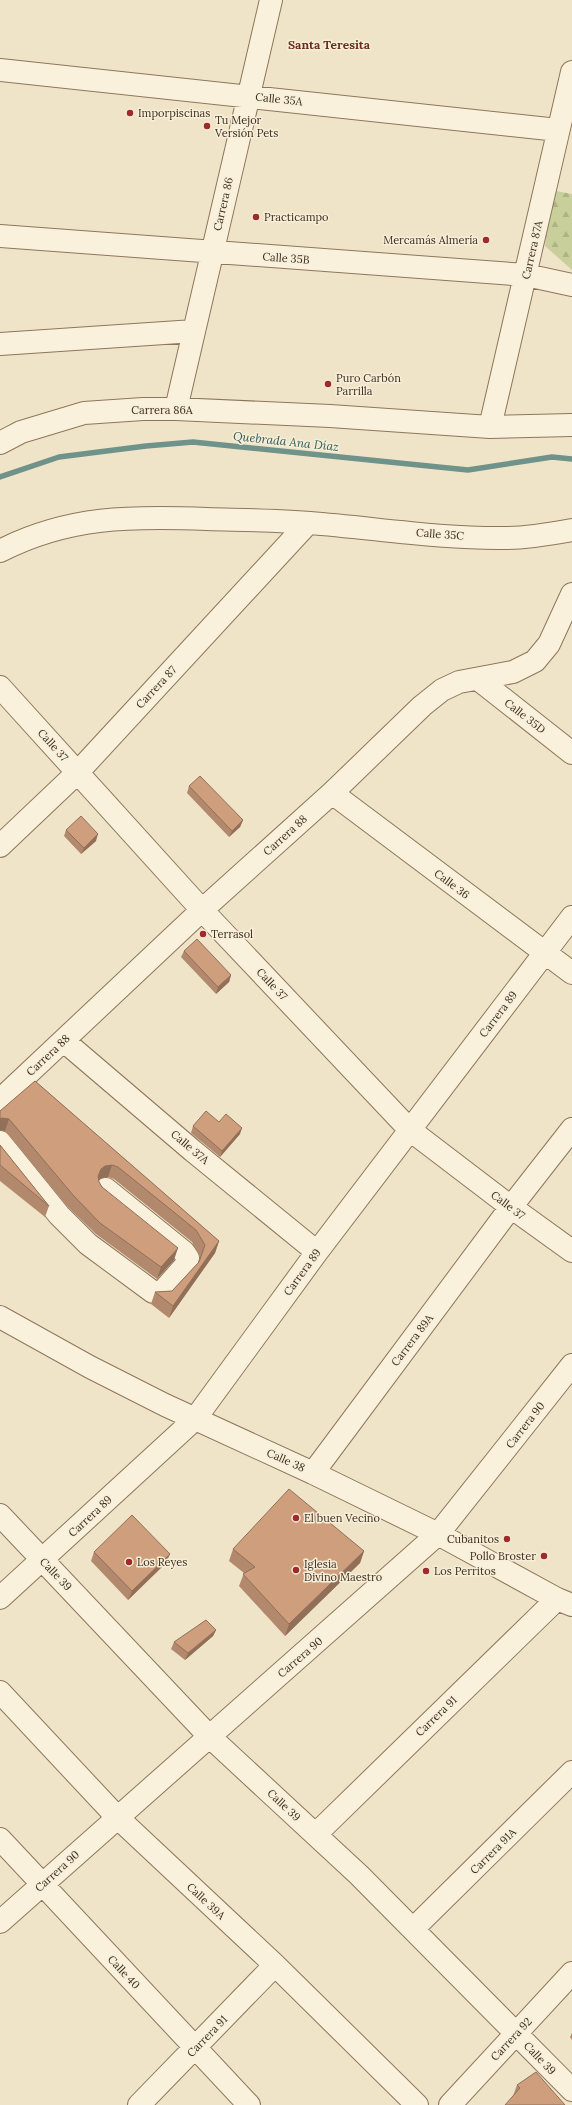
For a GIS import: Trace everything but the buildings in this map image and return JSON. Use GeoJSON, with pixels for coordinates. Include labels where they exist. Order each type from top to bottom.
{"type":"FeatureCollection","features":[{"type":"Feature","properties":{"kind":"street","name":"Carrera 86"},"geometry":{"type":"LineString","coordinates":[[176,409],[271,0]]}},
{"type":"Feature","properties":{"kind":"street","name":"Calle 35A"},"geometry":{"type":"LineString","coordinates":[[0,70],[558,130]]}},
{"type":"Feature","properties":{"kind":"street","name":"Carrera 87A"},"geometry":{"type":"LineString","coordinates":[[490,427],[572,72]]}},
{"type":"Feature","properties":{"kind":"street","name":"Calle 35B"},"geometry":{"type":"LineString","coordinates":[[0,236],[526,276],[572,285]]}},
{"type":"Feature","properties":{"kind":"street"},"geometry":{"type":"LineString","coordinates":[[0,344],[7,342],[194,331]]}},
{"type":"Feature","properties":{"kind":"street","name":"Carrera 86A"},"geometry":{"type":"LineString","coordinates":[[0,443],[21,432],[84,413],[176,409],[330,416],[490,427]]}},
{"type":"Feature","properties":{"kind":"street"},"geometry":{"type":"LineString","coordinates":[[490,427],[572,425]]}},
{"type":"Feature","properties":{"kind":"street"},"geometry":{"type":"LineString","coordinates":[[0,551],[47,530],[78,523],[114,519],[166,517],[308,523]]}},
{"type":"Feature","properties":{"kind":"street","name":"Calle 35C"},"geometry":{"type":"LineString","coordinates":[[308,523],[402,532],[506,538],[572,530]]}},
{"type":"Feature","properties":{"kind":"street","name":"Carrera 87"},"geometry":{"type":"LineString","coordinates":[[0,846],[78,772],[308,523]]}},
{"type":"Feature","properties":{"kind":"street","name":"Carrera 88"},"geometry":{"type":"LineString","coordinates":[[0,1100],[202,910],[332,793],[422,706],[442,690],[459,682],[513,672],[535,661],[549,644],[572,594]]}},
{"type":"Feature","properties":{"kind":"street","name":"Calle 35D"},"geometry":{"type":"LineString","coordinates":[[478,679],[572,753]]}},
{"type":"Feature","properties":{"kind":"street","name":"Calle 37"},"geometry":{"type":"LineString","coordinates":[[0,687],[202,910],[410,1130],[511,1207],[572,1251]]}},
{"type":"Feature","properties":{"kind":"street","name":"Calle 36"},"geometry":{"type":"LineString","coordinates":[[332,793],[572,974]]}},
{"type":"Feature","properties":{"kind":"street","name":"Carrera 89"},"geometry":{"type":"LineString","coordinates":[[0,1598],[195,1419],[317,1252],[572,917]]}},
{"type":"Feature","properties":{"kind":"street","name":"Calle 37A"},"geometry":{"type":"LineString","coordinates":[[64,1041],[193,1151],[317,1252]]}},
{"type":"Feature","properties":{"kind":"street","name":"Carrera 89A"},"geometry":{"type":"LineString","coordinates":[[313,1473],[511,1207],[572,1130]]}},
{"type":"Feature","properties":{"kind":"street"},"geometry":{"type":"LineString","coordinates":[[0,1142],[59,1215],[88,1244],[153,1292],[162,1292],[185,1266],[188,1258],[184,1252],[106,1189]]}},
{"type":"Feature","properties":{"kind":"street","name":"Calle 38"},"geometry":{"type":"LineString","coordinates":[[0,1316],[90,1368],[195,1419],[313,1473],[438,1534],[568,1601]]}},
{"type":"Feature","properties":{"kind":"street","name":"Carrera 90"},"geometry":{"type":"LineString","coordinates":[[0,1922],[438,1534],[572,1365]]}},
{"type":"Feature","properties":{"kind":"street","name":"Calle 39"},"geometry":{"type":"LineString","coordinates":[[0,1515],[209,1736],[316,1834],[413,1929],[572,2090]]}},
{"type":"Feature","properties":{"kind":"street","name":"Carrera 91"},"geometry":{"type":"LineString","coordinates":[[316,1834],[568,1601]]}},
{"type":"Feature","properties":{"kind":"street","name":"Calle 39A"},"geometry":{"type":"LineString","coordinates":[[0,1692],[118,1817],[275,1965],[416,2105]]}},
{"type":"Feature","properties":{"kind":"street","name":"Carrera 91A"},"geometry":{"type":"LineString","coordinates":[[413,1929],[572,1772]]}},
{"type":"Feature","properties":{"kind":"street","name":"Calle 40"},"geometry":{"type":"LineString","coordinates":[[0,1839],[249,2105]]}},
{"type":"Feature","properties":{"kind":"street","name":"Carrera 91"},"geometry":{"type":"LineString","coordinates":[[139,2105],[275,1965]]}},
{"type":"Feature","properties":{"kind":"street","name":"Carrera 92"},"geometry":{"type":"LineString","coordinates":[[450,2105],[572,1973]]}},
{"type":"Feature","properties":{"kind":"green space"},"geometry":{"type":"Polygon","coordinates":[[[551,190],[572,194],[572,270],[545,246],[551,190]]]}},
{"type":"Feature","properties":{"kind":"waterway","name":"Quebrada Ana Díaz"},"geometry":{"type":"LineString","coordinates":[[0,477],[59,457],[146,446],[193,442],[468,470],[552,457],[572,459]]}},
{"type":"Feature","properties":{"kind":"place","name":"Imporpiscinas"},"geometry":{"type":"Point","coordinates":[130,113]}},
{"type":"Feature","properties":{"kind":"place","name":"Tu Mejor Versión Pets"},"geometry":{"type":"Point","coordinates":[207,126]}},
{"type":"Feature","properties":{"kind":"place","name":"Practicampo"},"geometry":{"type":"Point","coordinates":[256,217]}},
{"type":"Feature","properties":{"kind":"place","name":"Mercamás Almería"},"geometry":{"type":"Point","coordinates":[486,240]}},
{"type":"Feature","properties":{"kind":"place","name":"Puro Carbón Parrilla"},"geometry":{"type":"Point","coordinates":[328,384]}},
{"type":"Feature","properties":{"kind":"place","name":"Terrasol"},"geometry":{"type":"Point","coordinates":[203,934]}},
{"type":"Feature","properties":{"kind":"place","name":"El buen Vecino"},"geometry":{"type":"Point","coordinates":[296,1518]}},
{"type":"Feature","properties":{"kind":"place","name":"Cubanitos"},"geometry":{"type":"Point","coordinates":[507,1539]}},
{"type":"Feature","properties":{"kind":"place","name":"Pollo Broster"},"geometry":{"type":"Point","coordinates":[544,1556]}},
{"type":"Feature","properties":{"kind":"place","name":"Los Reyes"},"geometry":{"type":"Point","coordinates":[129,1562]}},
{"type":"Feature","properties":{"kind":"place","name":"Iglesia Divino Maestro"},"geometry":{"type":"Point","coordinates":[296,1570]}},
{"type":"Feature","properties":{"kind":"place","name":"Los Perritos"},"geometry":{"type":"Point","coordinates":[426,1571]}},
{"type":"Feature","properties":{"kind":"district","name":"Santa Teresita"},"geometry":{"type":"Point","coordinates":[329,44]}}]}
